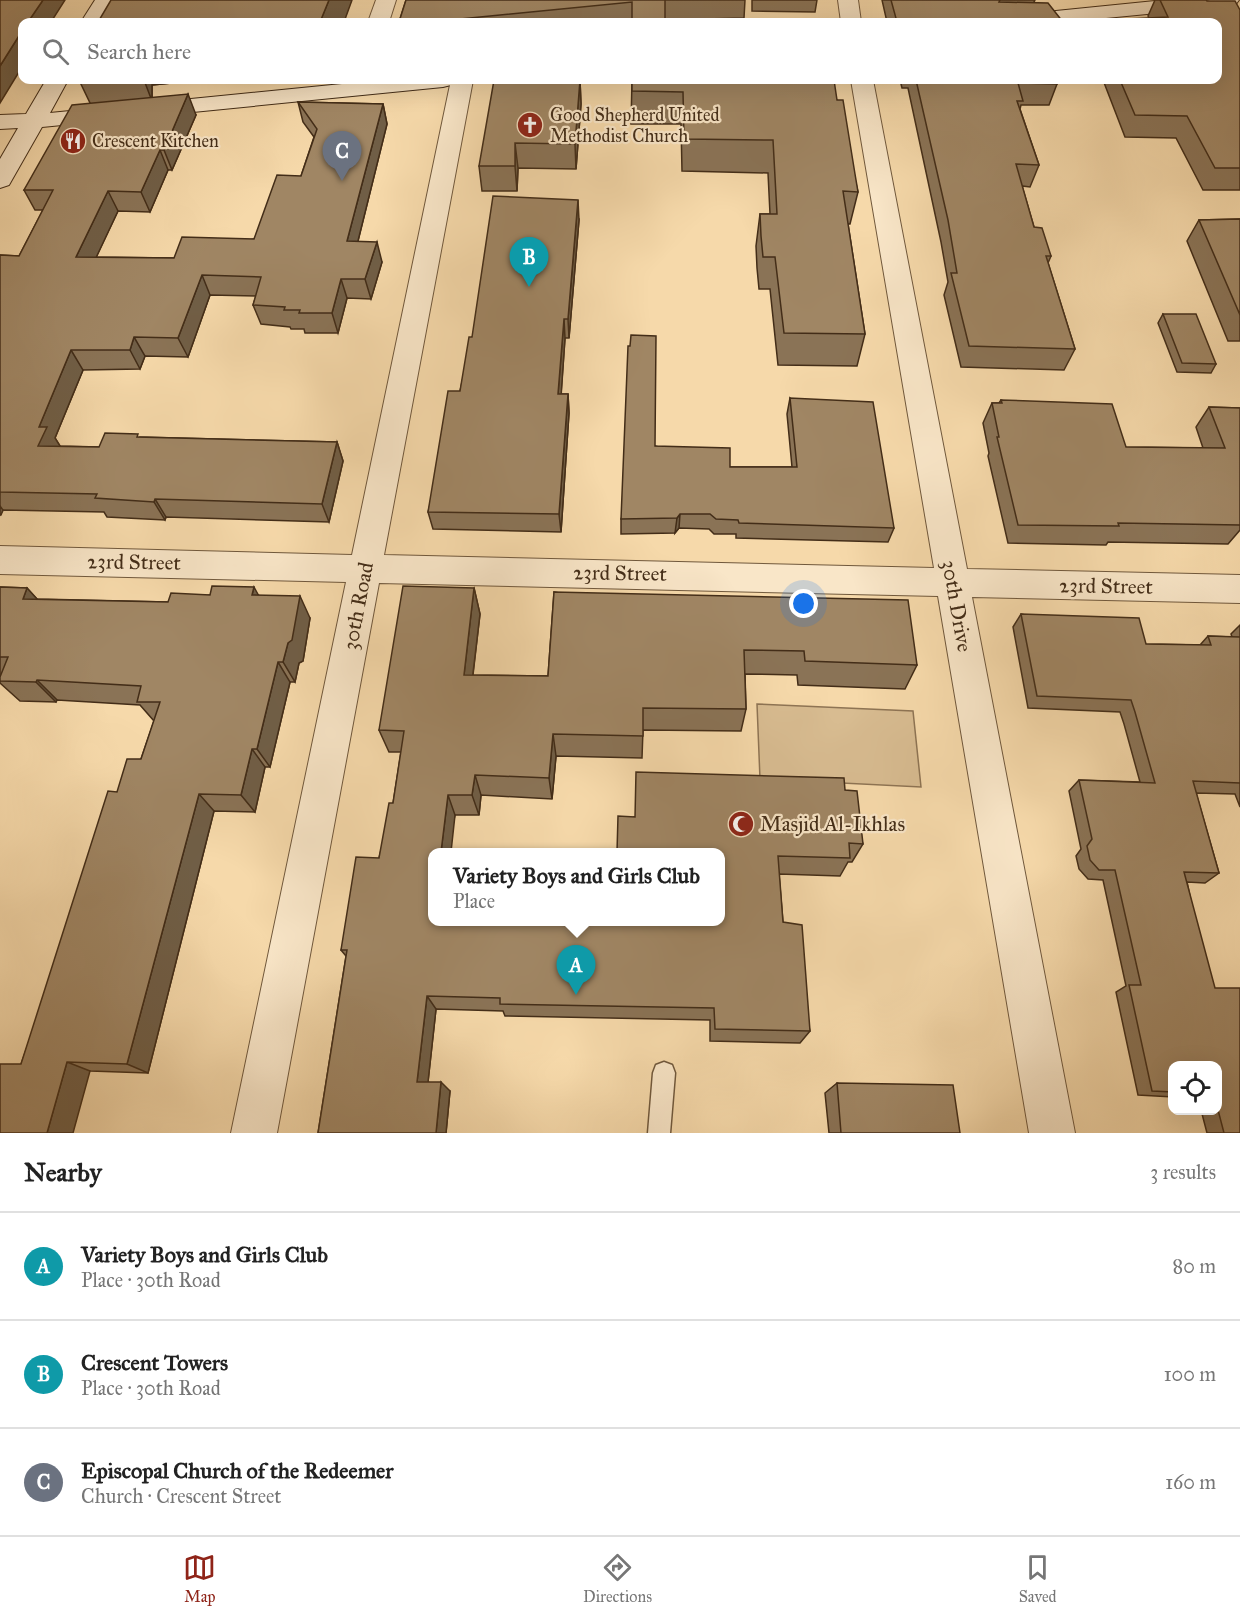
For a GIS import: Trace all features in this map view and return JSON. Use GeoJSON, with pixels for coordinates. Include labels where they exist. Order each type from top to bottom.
{"type":"FeatureCollection","features":[{"type":"Feature","properties":{"kind":"street"},"geometry":{"type":"LineString","coordinates":[[94,18],[105,0]]}},
{"type":"Feature","properties":{"kind":"street"},"geometry":{"type":"LineString","coordinates":[[380,18],[386,0]]}},
{"type":"Feature","properties":{"kind":"street"},"geometry":{"type":"LineString","coordinates":[[848,0],[850,18]]}},
{"type":"Feature","properties":{"kind":"street"},"geometry":{"type":"LineString","coordinates":[[1046,18],[1229,0]]}},
{"type":"Feature","properties":{"kind":"street"},"geometry":{"type":"LineString","coordinates":[[0,180],[55,84]]}},
{"type":"Feature","properties":{"kind":"street"},"geometry":{"type":"LineString","coordinates":[[0,122],[33,121],[357,84]]}},
{"type":"Feature","properties":{"kind":"street","name":"30th Road"},"geometry":{"type":"LineString","coordinates":[[254,1133],[461,84]]}},
{"type":"Feature","properties":{"kind":"street","name":"30th Drive"},"geometry":{"type":"LineString","coordinates":[[863,84],[1052,1133]]}},
{"type":"Feature","properties":{"kind":"street","name":"23rd Street"},"geometry":{"type":"LineString","coordinates":[[0,560],[1240,589]]}},
{"type":"Feature","properties":{"kind":"lane"},"geometry":{"type":"LineString","coordinates":[[659,1133],[664,1073]]}},
{"type":"Feature","properties":{"kind":"shaded area"},"geometry":{"type":"Polygon","coordinates":[[[757,704],[913,711],[921,787],[760,779],[757,704]]]}},
{"type":"Feature","properties":{"kind":"building"},"geometry":{"type":"Polygon","coordinates":[[[0,0],[43,0],[31,18],[18,18],[18,37],[0,66],[0,0]]]}},
{"type":"Feature","properties":{"kind":"building"},"geometry":{"type":"Polygon","coordinates":[[[111,0],[329,0],[322,18],[100,18],[111,0]]]}},
{"type":"Feature","properties":{"kind":"building"},"geometry":{"type":"Polygon","coordinates":[[[406,0],[665,0],[665,18],[632,18],[632,2],[470,18],[400,18],[406,0]]]}},
{"type":"Feature","properties":{"kind":"building"},"geometry":{"type":"Polygon","coordinates":[[[891,0],[1000,0],[999,2],[1048,3],[1060,18],[896,18],[891,0]]]}},
{"type":"Feature","properties":{"kind":"building"},"geometry":{"type":"Polygon","coordinates":[[[1160,0],[1235,1],[1240,10],[1240,168],[1215,168],[1187,116],[1135,115],[1122,84],[1222,84],[1222,18],[1147,18],[1168,17],[1160,0]]]}},
{"type":"Feature","properties":{"kind":"building"},"geometry":{"type":"Polygon","coordinates":[[[493,84],[580,84],[575,144],[515,143],[515,166],[479,166],[493,84]]]}},
{"type":"Feature","properties":{"kind":"building"},"geometry":{"type":"Polygon","coordinates":[[[632,84],[835,84],[837,100],[843,100],[858,192],[843,191],[865,334],[784,333],[775,257],[763,257],[761,236],[760,214],[777,214],[773,140],[684,139],[683,92],[632,91],[632,84]]]}},
{"type":"Feature","properties":{"kind":"building"},"geometry":{"type":"Polygon","coordinates":[[[917,84],[1018,84],[1023,101],[1017,101],[1039,165],[1016,164],[1034,227],[1042,228],[1051,256],[1046,256],[1075,349],[969,346],[951,273],[957,273],[948,220],[917,84]]]}},
{"type":"Feature","properties":{"kind":"building"},"geometry":{"type":"Polygon","coordinates":[[[188,94],[164,150],[160,150],[141,192],[108,191],[76,257],[174,258],[182,237],[254,239],[277,175],[301,176],[317,129],[298,102],[383,104],[347,241],[377,242],[365,279],[341,279],[332,313],[299,313],[300,310],[284,310],[285,307],[253,305],[261,277],[202,275],[178,338],[134,337],[130,350],[71,350],[39,427],[47,427],[38,446],[99,447],[105,433],[138,434],[137,437],[337,442],[322,504],[155,499],[154,502],[95,498],[97,494],[0,492],[0,255],[19,256],[53,190],[24,190],[72,105],[188,94]]]}},
{"type":"Feature","properties":{"kind":"building"},"geometry":{"type":"Polygon","coordinates":[[[493,196],[578,200],[568,319],[564,319],[558,394],[568,394],[559,514],[428,512],[448,391],[460,391],[469,337],[472,337],[493,196]]]}},
{"type":"Feature","properties":{"kind":"building"},"geometry":{"type":"Polygon","coordinates":[[[1240,219],[1240,315],[1199,220],[1240,219]]]}},
{"type":"Feature","properties":{"kind":"building"},"geometry":{"type":"Polygon","coordinates":[[[1163,314],[1196,314],[1216,364],[1182,363],[1163,314]]]}},
{"type":"Feature","properties":{"kind":"building"},"geometry":{"type":"Polygon","coordinates":[[[631,335],[656,336],[655,446],[730,448],[730,467],[797,467],[790,398],[873,402],[894,528],[739,523],[738,520],[716,519],[710,514],[680,514],[677,518],[621,519],[628,346],[630,346],[631,335]]]}},
{"type":"Feature","properties":{"kind":"building"},"geometry":{"type":"Polygon","coordinates":[[[1001,400],[1112,404],[1126,447],[1225,448],[1209,407],[1240,408],[1240,525],[1118,523],[1119,526],[1018,525],[997,437],[999,437],[992,403],[1002,403],[1001,400]]]}},
{"type":"Feature","properties":{"kind":"building"},"geometry":{"type":"Polygon","coordinates":[[[212,586],[254,587],[252,595],[300,596],[292,640],[288,643],[283,662],[278,662],[257,749],[252,749],[241,795],[199,794],[127,1064],[67,1062],[47,1133],[0,1133],[0,1064],[21,1064],[108,791],[117,792],[127,759],[141,759],[160,702],[137,702],[141,686],[37,680],[36,682],[0,681],[8,657],[0,657],[0,587],[27,588],[23,599],[168,602],[171,593],[210,595],[212,586]]]}},
{"type":"Feature","properties":{"kind":"building"},"geometry":{"type":"Polygon","coordinates":[[[403,586],[474,588],[464,675],[548,676],[554,592],[908,600],[917,665],[805,661],[804,651],[744,650],[746,709],[643,708],[643,736],[553,734],[549,778],[475,775],[472,795],[448,795],[441,848],[428,848],[428,926],[725,926],[725,848],[617,848],[618,816],[635,817],[636,772],[844,778],[845,790],[857,791],[863,844],[849,843],[850,858],[778,856],[783,922],[802,925],[810,1031],[715,1029],[714,1008],[500,1004],[500,998],[427,996],[417,1082],[441,1082],[436,1133],[318,1133],[347,950],[341,950],[356,857],[379,858],[389,803],[393,803],[404,731],[379,730],[403,586]]]}},
{"type":"Feature","properties":{"kind":"building"},"geometry":{"type":"Polygon","coordinates":[[[1021,614],[1139,618],[1146,644],[1211,645],[1208,636],[1240,637],[1240,783],[1193,781],[1219,873],[1184,872],[1215,988],[1240,988],[1240,1133],[1224,1133],[1219,1115],[1222,1115],[1222,1061],[1168,1061],[1168,1092],[1152,1091],[1129,985],[1141,985],[1115,870],[1099,870],[1090,860],[1087,846],[1092,839],[1079,780],[1155,783],[1131,700],[1037,696],[1021,614]]]}},
{"type":"Feature","properties":{"kind":"building"},"geometry":{"type":"Polygon","coordinates":[[[837,1083],[953,1085],[960,1133],[841,1133],[837,1083]]]}},
{"type":"Feature","properties":{"kind":"place","name":"Good Shepherd United Methodist Church"},"geometry":{"type":"Point","coordinates":[530,125]}},
{"type":"Feature","properties":{"kind":"place","name":"Crescent Kitchen"},"geometry":{"type":"Point","coordinates":[73,141]}},
{"type":"Feature","properties":{"kind":"place","name":"Episcopal Church of the Redeemer"},"geometry":{"type":"Point","coordinates":[342,181]}},
{"type":"Feature","properties":{"kind":"place","name":"Crescent Towers"},"geometry":{"type":"Point","coordinates":[529,287]}},
{"type":"Feature","properties":{"kind":"place","name":"Masjid Al-Ikhlas"},"geometry":{"type":"Point","coordinates":[741,824]}},
{"type":"Feature","properties":{"kind":"place","name":"Variety Boys and Girls Club"},"geometry":{"type":"Point","coordinates":[576,995]}}]}
